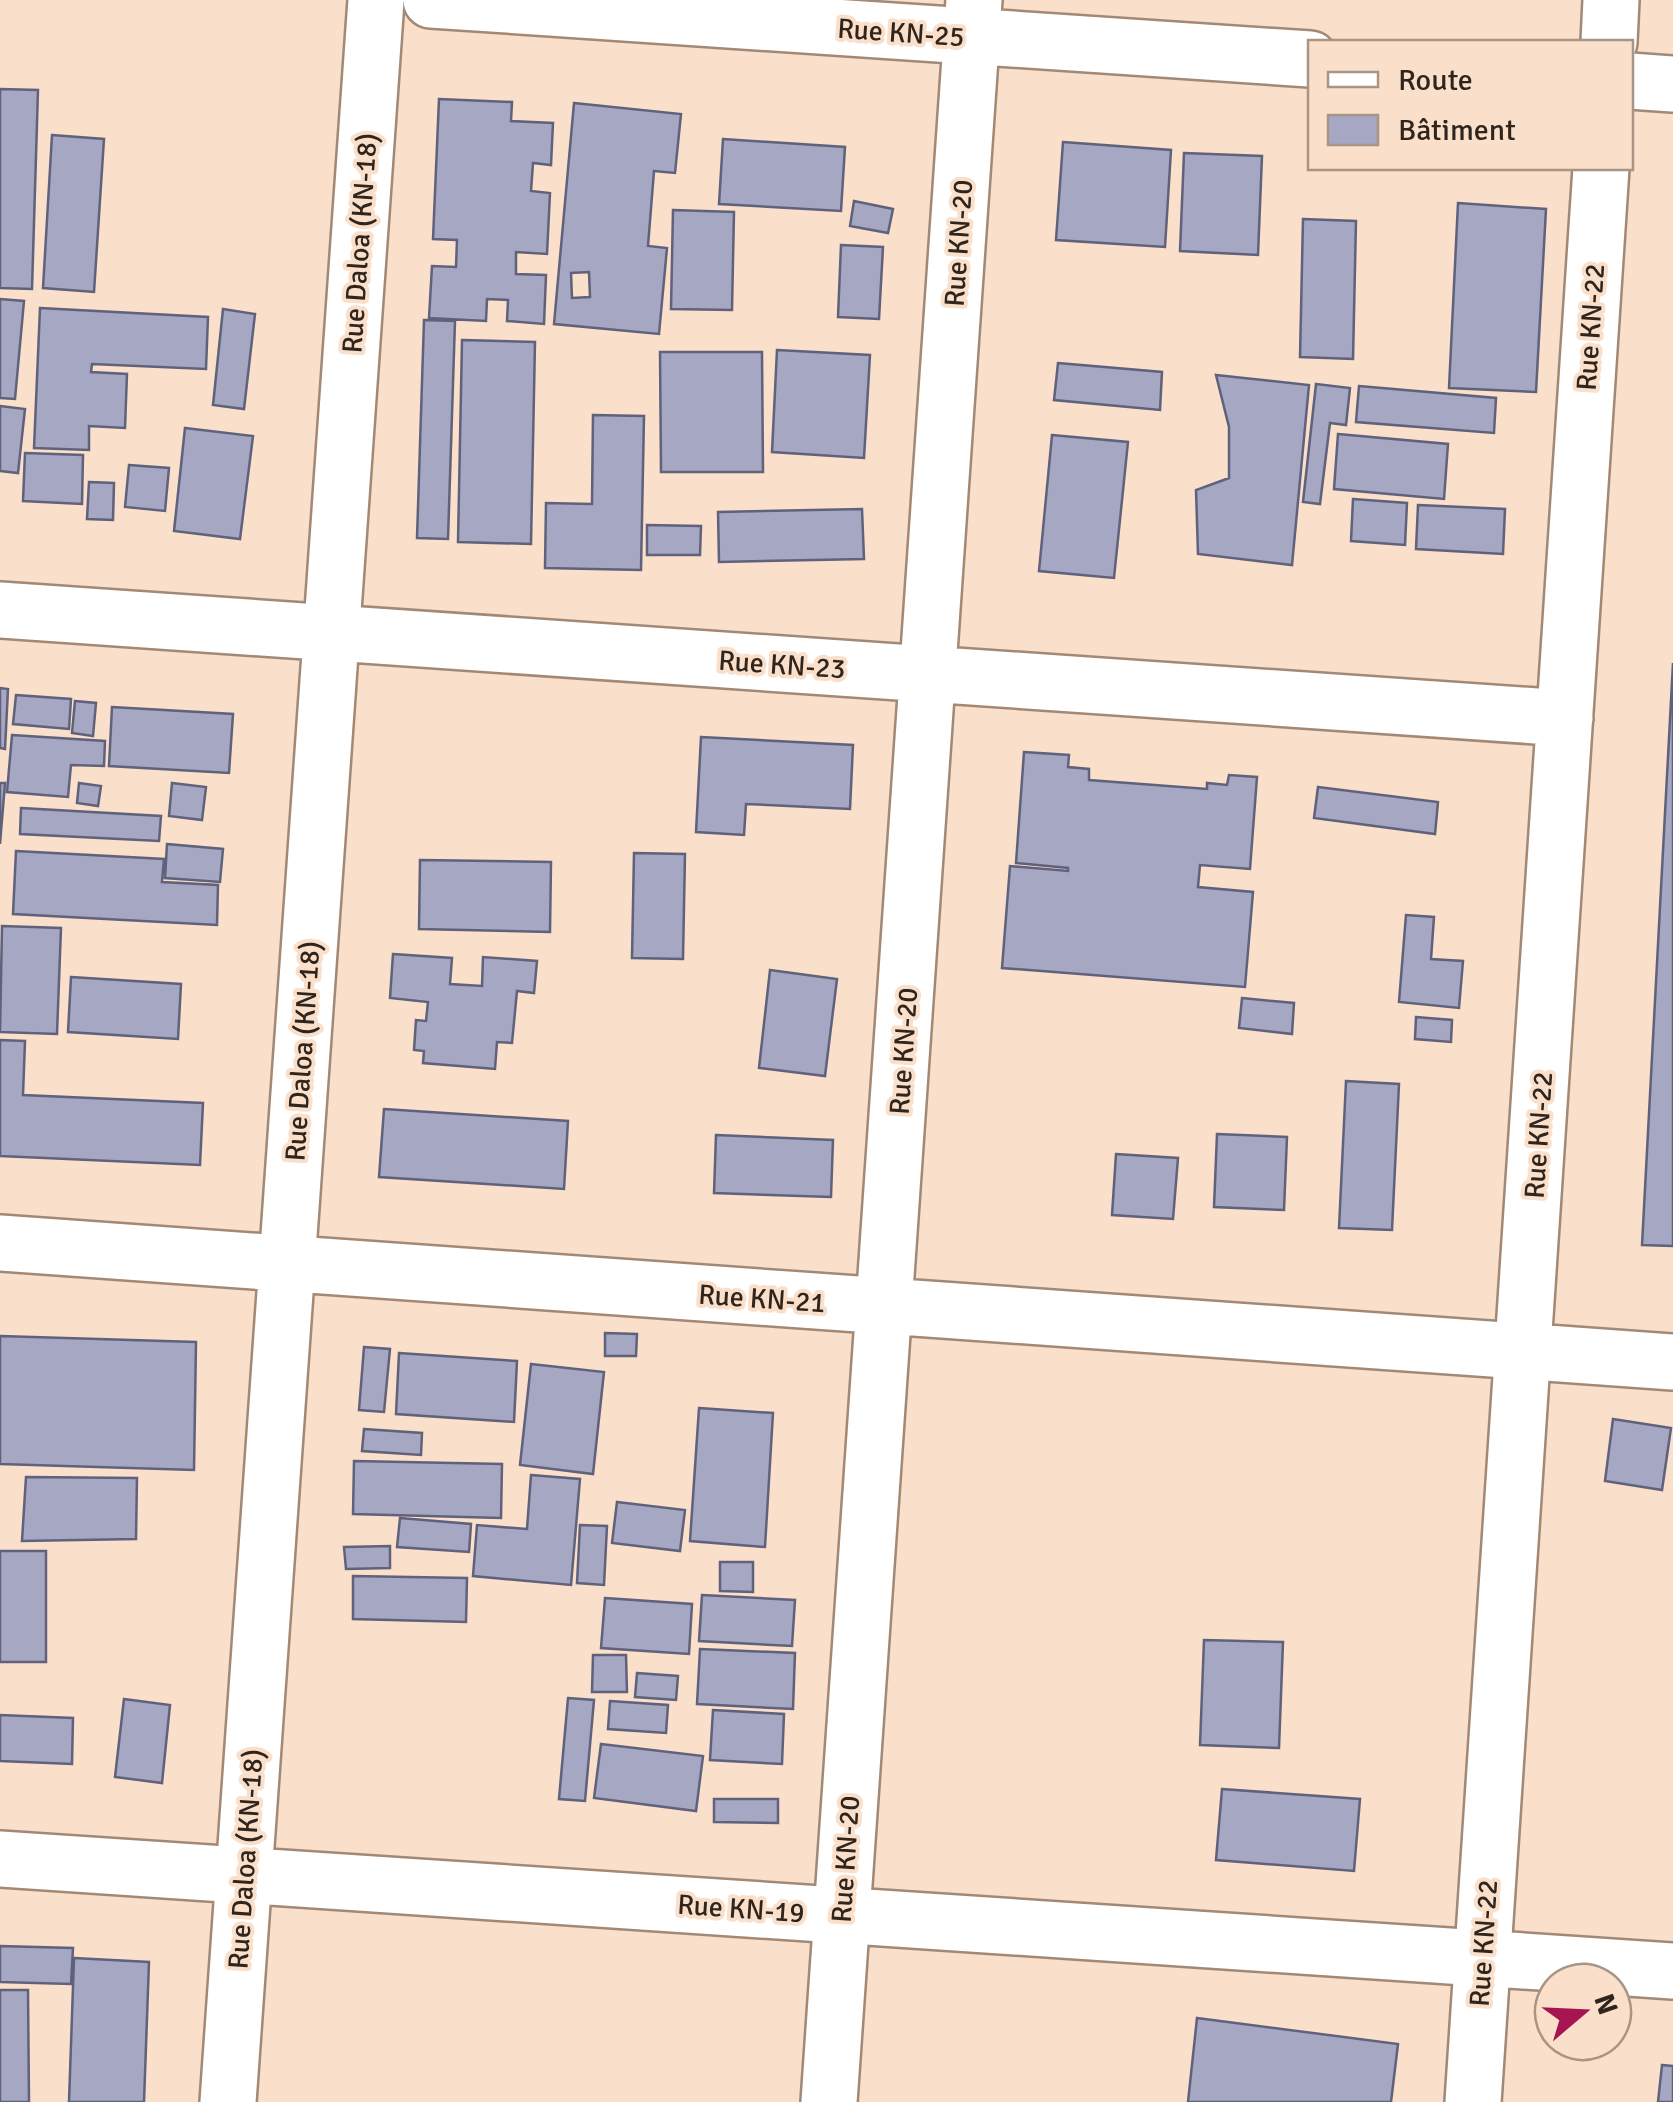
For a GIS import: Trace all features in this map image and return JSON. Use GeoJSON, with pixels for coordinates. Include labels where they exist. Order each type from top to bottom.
{"type":"FeatureCollection","features":[{"type":"Feature","properties":{"kind":"street","name":"Rue Daloa (KN-18)"},"geometry":{"type":"LineString","coordinates":[[228,2102],[376,0]]}},
{"type":"Feature","properties":{"kind":"street","name":"Rue KN-25"},"geometry":{"type":"LineString","coordinates":[[432,0],[973,18],[1308,59]]}},
{"type":"Feature","properties":{"kind":"street"},"geometry":{"type":"LineString","coordinates":[[1609,40],[1612,0]]}},
{"type":"Feature","properties":{"kind":"street","name":"Rue KN-20"},"geometry":{"type":"LineString","coordinates":[[830,2102],[973,18]]}},
{"type":"Feature","properties":{"kind":"street"},"geometry":{"type":"LineString","coordinates":[[1633,81],[1673,84]]}},
{"type":"Feature","properties":{"kind":"street","name":"Rue KN-22"},"geometry":{"type":"LineString","coordinates":[[1473,2102],[1601,170]]}},
{"type":"Feature","properties":{"kind":"street","name":"Rue KN-23"},"geometry":{"type":"LineString","coordinates":[[0,610],[1565,718]]}},
{"type":"Feature","properties":{"kind":"street","name":"Rue KN-21"},"geometry":{"type":"LineString","coordinates":[[0,1243],[1673,1362]]}},
{"type":"Feature","properties":{"kind":"street","name":"Rue KN-19"},"geometry":{"type":"LineString","coordinates":[[0,1859],[1673,1971]]}},
{"type":"Feature","properties":{"kind":"building"},"geometry":{"type":"Polygon","coordinates":[[[0,89],[38,90],[32,289],[0,288],[0,89]]]}},
{"type":"Feature","properties":{"kind":"building"},"geometry":{"type":"Polygon","coordinates":[[[439,99],[512,102],[511,121],[553,123],[551,165],[533,163],[531,191],[550,193],[547,254],[516,252],[516,274],[546,275],[544,324],[507,321],[508,300],[487,299],[486,321],[429,318],[432,266],[456,267],[457,240],[433,239],[439,99]]]}},
{"type":"Feature","properties":{"kind":"building"},"geometry":{"type":"Polygon","coordinates":[[[574,103],[681,114],[675,173],[654,171],[648,246],[667,248],[659,334],[554,324],[574,103]],[[589,272],[571,273],[572,298],[590,297],[589,272]]]}},
{"type":"Feature","properties":{"kind":"building"},"geometry":{"type":"Polygon","coordinates":[[[52,135],[104,139],[94,292],[43,288],[52,135]]]}},
{"type":"Feature","properties":{"kind":"building"},"geometry":{"type":"Polygon","coordinates":[[[723,139],[845,147],[841,211],[719,204],[723,139]]]}},
{"type":"Feature","properties":{"kind":"building"},"geometry":{"type":"Polygon","coordinates":[[[1063,142],[1171,150],[1165,247],[1056,240],[1063,142]]]}},
{"type":"Feature","properties":{"kind":"building"},"geometry":{"type":"Polygon","coordinates":[[[1184,153],[1262,156],[1258,255],[1180,251],[1184,153]]]}},
{"type":"Feature","properties":{"kind":"building"},"geometry":{"type":"Polygon","coordinates":[[[854,201],[893,209],[888,233],[850,226],[854,201]]]}},
{"type":"Feature","properties":{"kind":"building"},"geometry":{"type":"Polygon","coordinates":[[[1458,203],[1546,209],[1536,392],[1449,388],[1458,203]]]}},
{"type":"Feature","properties":{"kind":"building"},"geometry":{"type":"Polygon","coordinates":[[[673,210],[734,212],[732,310],[671,309],[673,210]]]}},
{"type":"Feature","properties":{"kind":"building"},"geometry":{"type":"Polygon","coordinates":[[[1303,219],[1356,221],[1353,359],[1300,357],[1303,219]]]}},
{"type":"Feature","properties":{"kind":"building"},"geometry":{"type":"Polygon","coordinates":[[[841,245],[883,247],[879,319],[838,317],[841,245]]]}},
{"type":"Feature","properties":{"kind":"building"},"geometry":{"type":"Polygon","coordinates":[[[0,299],[24,301],[15,399],[0,398],[0,299]]]}},
{"type":"Feature","properties":{"kind":"building"},"geometry":{"type":"Polygon","coordinates":[[[40,308],[208,317],[206,369],[92,364],[91,372],[127,374],[125,428],[89,426],[89,450],[34,448],[40,308]]]}},
{"type":"Feature","properties":{"kind":"building"},"geometry":{"type":"Polygon","coordinates":[[[223,309],[255,314],[244,409],[213,405],[223,309]]]}},
{"type":"Feature","properties":{"kind":"building"},"geometry":{"type":"Polygon","coordinates":[[[424,320],[455,321],[448,539],[417,538],[424,320]]]}},
{"type":"Feature","properties":{"kind":"building"},"geometry":{"type":"Polygon","coordinates":[[[462,340],[535,342],[531,544],[458,542],[462,340]]]}},
{"type":"Feature","properties":{"kind":"building"},"geometry":{"type":"Polygon","coordinates":[[[777,350],[870,355],[864,458],[772,452],[777,350]]]}},
{"type":"Feature","properties":{"kind":"building"},"geometry":{"type":"Polygon","coordinates":[[[660,352],[762,352],[763,472],[661,472],[660,352]]]}},
{"type":"Feature","properties":{"kind":"building"},"geometry":{"type":"Polygon","coordinates":[[[1058,363],[1162,372],[1160,410],[1054,400],[1058,363]]]}},
{"type":"Feature","properties":{"kind":"building"},"geometry":{"type":"Polygon","coordinates":[[[1216,375],[1309,385],[1292,565],[1198,554],[1196,490],[1229,478],[1229,427],[1216,375]]]}},
{"type":"Feature","properties":{"kind":"building"},"geometry":{"type":"Polygon","coordinates":[[[1316,384],[1350,388],[1346,425],[1330,423],[1320,504],[1303,502],[1316,384]]]}},
{"type":"Feature","properties":{"kind":"building"},"geometry":{"type":"Polygon","coordinates":[[[1359,386],[1496,398],[1494,433],[1356,422],[1359,386]]]}},
{"type":"Feature","properties":{"kind":"building"},"geometry":{"type":"Polygon","coordinates":[[[0,406],[25,409],[18,473],[0,471],[0,406]]]}},
{"type":"Feature","properties":{"kind":"building"},"geometry":{"type":"Polygon","coordinates":[[[593,415],[644,416],[641,570],[545,568],[546,503],[592,504],[593,415]]]}},
{"type":"Feature","properties":{"kind":"building"},"geometry":{"type":"Polygon","coordinates":[[[185,428],[253,436],[240,539],[174,531],[185,428]]]}},
{"type":"Feature","properties":{"kind":"building"},"geometry":{"type":"Polygon","coordinates":[[[1338,434],[1448,444],[1444,499],[1334,489],[1338,434]]]}},
{"type":"Feature","properties":{"kind":"building"},"geometry":{"type":"Polygon","coordinates":[[[1052,435],[1128,442],[1114,578],[1039,571],[1052,435]]]}},
{"type":"Feature","properties":{"kind":"building"},"geometry":{"type":"Polygon","coordinates":[[[25,453],[83,455],[82,504],[23,501],[25,453]]]}},
{"type":"Feature","properties":{"kind":"building"},"geometry":{"type":"Polygon","coordinates":[[[129,465],[169,468],[165,511],[125,507],[129,465]]]}},
{"type":"Feature","properties":{"kind":"building"},"geometry":{"type":"Polygon","coordinates":[[[89,482],[114,483],[113,520],[87,519],[89,482]]]}},
{"type":"Feature","properties":{"kind":"building"},"geometry":{"type":"Polygon","coordinates":[[[1353,499],[1407,503],[1405,545],[1351,541],[1353,499]]]}},
{"type":"Feature","properties":{"kind":"building"},"geometry":{"type":"Polygon","coordinates":[[[1418,505],[1505,509],[1503,554],[1416,549],[1418,505]]]}},
{"type":"Feature","properties":{"kind":"building"},"geometry":{"type":"Polygon","coordinates":[[[862,509],[864,559],[719,562],[718,512],[862,509]]]}},
{"type":"Feature","properties":{"kind":"building"},"geometry":{"type":"Polygon","coordinates":[[[647,525],[701,526],[700,555],[647,555],[647,525]]]}},
{"type":"Feature","properties":{"kind":"building"},"geometry":{"type":"Polygon","coordinates":[[[1673,663],[1673,1246],[1642,1245],[1673,663]]]}},
{"type":"Feature","properties":{"kind":"building"},"geometry":{"type":"Polygon","coordinates":[[[0,688],[8,689],[5,749],[0,748],[0,688]]]}},
{"type":"Feature","properties":{"kind":"building"},"geometry":{"type":"Polygon","coordinates":[[[16,695],[71,699],[69,729],[13,724],[16,695]]]}},
{"type":"Feature","properties":{"kind":"building"},"geometry":{"type":"Polygon","coordinates":[[[75,701],[96,703],[93,736],[72,733],[75,701]]]}},
{"type":"Feature","properties":{"kind":"building"},"geometry":{"type":"Polygon","coordinates":[[[112,707],[233,714],[229,773],[109,766],[112,707]]]}},
{"type":"Feature","properties":{"kind":"building"},"geometry":{"type":"Polygon","coordinates":[[[12,735],[105,741],[104,766],[71,765],[68,797],[7,792],[12,735]]]}},
{"type":"Feature","properties":{"kind":"building"},"geometry":{"type":"Polygon","coordinates":[[[701,737],[853,745],[850,809],[746,804],[744,835],[696,832],[701,737]]]}},
{"type":"Feature","properties":{"kind":"building"},"geometry":{"type":"Polygon","coordinates":[[[1024,752],[1069,755],[1068,767],[1089,769],[1089,780],[1207,789],[1207,783],[1227,785],[1229,775],[1257,777],[1250,869],[1200,865],[1198,887],[1253,892],[1245,987],[1002,968],[1010,866],[1068,871],[1016,863],[1024,752]]]}},
{"type":"Feature","properties":{"kind":"building"},"geometry":{"type":"Polygon","coordinates":[[[0,783],[5,783],[0,844],[0,783]]]}},
{"type":"Feature","properties":{"kind":"building"},"geometry":{"type":"Polygon","coordinates":[[[79,783],[101,786],[98,806],[77,803],[79,783]]]}},
{"type":"Feature","properties":{"kind":"building"},"geometry":{"type":"Polygon","coordinates":[[[172,783],[206,787],[202,820],[169,816],[172,783]]]}},
{"type":"Feature","properties":{"kind":"building"},"geometry":{"type":"Polygon","coordinates":[[[1318,787],[1438,802],[1435,834],[1314,818],[1318,787]]]}},
{"type":"Feature","properties":{"kind":"building"},"geometry":{"type":"Polygon","coordinates":[[[21,808],[161,816],[159,841],[20,834],[21,808]]]}},
{"type":"Feature","properties":{"kind":"building"},"geometry":{"type":"Polygon","coordinates":[[[167,844],[223,849],[220,882],[165,878],[167,844]]]}},
{"type":"Feature","properties":{"kind":"building"},"geometry":{"type":"Polygon","coordinates":[[[16,851],[164,859],[162,882],[218,885],[217,925],[13,914],[16,851]]]}},
{"type":"Feature","properties":{"kind":"building"},"geometry":{"type":"Polygon","coordinates":[[[634,853],[685,854],[683,959],[632,958],[634,853]]]}},
{"type":"Feature","properties":{"kind":"building"},"geometry":{"type":"Polygon","coordinates":[[[420,860],[551,862],[550,932],[419,929],[420,860]]]}},
{"type":"Feature","properties":{"kind":"building"},"geometry":{"type":"Polygon","coordinates":[[[1406,915],[1434,917],[1431,959],[1463,961],[1459,1008],[1399,1002],[1406,915]]]}},
{"type":"Feature","properties":{"kind":"building"},"geometry":{"type":"Polygon","coordinates":[[[2,926],[61,928],[57,1034],[0,1032],[2,926]]]}},
{"type":"Feature","properties":{"kind":"building"},"geometry":{"type":"Polygon","coordinates":[[[393,954],[452,958],[450,984],[482,986],[483,957],[537,961],[534,993],[517,991],[512,1043],[497,1042],[495,1069],[423,1063],[424,1051],[414,1050],[416,1020],[426,1021],[428,1002],[390,998],[393,954]]]}},
{"type":"Feature","properties":{"kind":"building"},"geometry":{"type":"Polygon","coordinates":[[[770,970],[837,979],[825,1076],[759,1068],[770,970]]]}},
{"type":"Feature","properties":{"kind":"building"},"geometry":{"type":"Polygon","coordinates":[[[71,977],[181,984],[178,1039],[68,1032],[71,977]]]}},
{"type":"Feature","properties":{"kind":"building"},"geometry":{"type":"Polygon","coordinates":[[[1242,998],[1294,1003],[1292,1034],[1239,1028],[1242,998]]]}},
{"type":"Feature","properties":{"kind":"building"},"geometry":{"type":"Polygon","coordinates":[[[1416,1017],[1452,1020],[1451,1042],[1415,1039],[1416,1017]]]}},
{"type":"Feature","properties":{"kind":"building"},"geometry":{"type":"Polygon","coordinates":[[[0,1040],[25,1041],[23,1095],[203,1103],[200,1165],[0,1156],[0,1040]]]}},
{"type":"Feature","properties":{"kind":"building"},"geometry":{"type":"Polygon","coordinates":[[[1346,1081],[1399,1084],[1392,1230],[1339,1228],[1346,1081]]]}},
{"type":"Feature","properties":{"kind":"building"},"geometry":{"type":"Polygon","coordinates":[[[384,1109],[568,1121],[564,1189],[379,1177],[384,1109]]]}},
{"type":"Feature","properties":{"kind":"building"},"geometry":{"type":"Polygon","coordinates":[[[1217,1134],[1287,1137],[1284,1210],[1214,1207],[1217,1134]]]}},
{"type":"Feature","properties":{"kind":"building"},"geometry":{"type":"Polygon","coordinates":[[[716,1135],[833,1140],[831,1197],[714,1193],[716,1135]]]}},
{"type":"Feature","properties":{"kind":"building"},"geometry":{"type":"Polygon","coordinates":[[[1116,1154],[1178,1158],[1173,1219],[1112,1215],[1116,1154]]]}},
{"type":"Feature","properties":{"kind":"building"},"geometry":{"type":"Polygon","coordinates":[[[605,1333],[637,1334],[636,1356],[605,1356],[605,1333]]]}},
{"type":"Feature","properties":{"kind":"building"},"geometry":{"type":"Polygon","coordinates":[[[0,1336],[196,1342],[194,1470],[0,1464],[0,1336]]]}},
{"type":"Feature","properties":{"kind":"building"},"geometry":{"type":"Polygon","coordinates":[[[364,1347],[390,1349],[384,1412],[359,1410],[364,1347]]]}},
{"type":"Feature","properties":{"kind":"building"},"geometry":{"type":"Polygon","coordinates":[[[399,1353],[517,1361],[514,1422],[396,1414],[399,1353]]]}},
{"type":"Feature","properties":{"kind":"building"},"geometry":{"type":"Polygon","coordinates":[[[531,1364],[604,1372],[593,1474],[520,1465],[531,1364]]]}},
{"type":"Feature","properties":{"kind":"building"},"geometry":{"type":"Polygon","coordinates":[[[699,1408],[773,1413],[765,1547],[690,1541],[699,1408]]]}},
{"type":"Feature","properties":{"kind":"building"},"geometry":{"type":"Polygon","coordinates":[[[1613,1419],[1671,1428],[1662,1490],[1605,1481],[1613,1419]]]}},
{"type":"Feature","properties":{"kind":"building"},"geometry":{"type":"Polygon","coordinates":[[[364,1429],[422,1433],[421,1455],[362,1451],[364,1429]]]}},
{"type":"Feature","properties":{"kind":"building"},"geometry":{"type":"Polygon","coordinates":[[[354,1461],[502,1464],[501,1518],[353,1514],[354,1461]]]}},
{"type":"Feature","properties":{"kind":"building"},"geometry":{"type":"Polygon","coordinates":[[[531,1475],[580,1479],[571,1585],[473,1576],[477,1525],[527,1529],[531,1475]]]}},
{"type":"Feature","properties":{"kind":"building"},"geometry":{"type":"Polygon","coordinates":[[[26,1477],[137,1478],[136,1539],[22,1541],[26,1477]]]}},
{"type":"Feature","properties":{"kind":"building"},"geometry":{"type":"Polygon","coordinates":[[[617,1502],[685,1510],[680,1551],[612,1543],[617,1502]]]}},
{"type":"Feature","properties":{"kind":"building"},"geometry":{"type":"Polygon","coordinates":[[[400,1518],[471,1524],[469,1552],[397,1547],[400,1518]]]}},
{"type":"Feature","properties":{"kind":"building"},"geometry":{"type":"Polygon","coordinates":[[[580,1525],[607,1526],[604,1585],[577,1583],[580,1525]]]}},
{"type":"Feature","properties":{"kind":"building"},"geometry":{"type":"Polygon","coordinates":[[[390,1546],[390,1568],[346,1569],[344,1547],[390,1546]]]}},
{"type":"Feature","properties":{"kind":"building"},"geometry":{"type":"Polygon","coordinates":[[[0,1551],[46,1551],[46,1662],[0,1662],[0,1551]]]}},
{"type":"Feature","properties":{"kind":"building"},"geometry":{"type":"Polygon","coordinates":[[[720,1562],[753,1562],[753,1592],[720,1591],[720,1562]]]}},
{"type":"Feature","properties":{"kind":"building"},"geometry":{"type":"Polygon","coordinates":[[[353,1576],[467,1578],[466,1622],[353,1619],[353,1576]]]}},
{"type":"Feature","properties":{"kind":"building"},"geometry":{"type":"Polygon","coordinates":[[[702,1595],[795,1600],[792,1646],[699,1641],[702,1595]]]}},
{"type":"Feature","properties":{"kind":"building"},"geometry":{"type":"Polygon","coordinates":[[[605,1598],[692,1604],[689,1654],[601,1648],[605,1598]]]}},
{"type":"Feature","properties":{"kind":"building"},"geometry":{"type":"Polygon","coordinates":[[[1204,1640],[1283,1642],[1279,1748],[1200,1745],[1204,1640]]]}},
{"type":"Feature","properties":{"kind":"building"},"geometry":{"type":"Polygon","coordinates":[[[700,1649],[795,1653],[793,1709],[697,1704],[700,1649]]]}},
{"type":"Feature","properties":{"kind":"building"},"geometry":{"type":"Polygon","coordinates":[[[593,1655],[626,1655],[627,1692],[592,1692],[593,1655]]]}},
{"type":"Feature","properties":{"kind":"building"},"geometry":{"type":"Polygon","coordinates":[[[637,1673],[678,1676],[676,1700],[635,1697],[637,1673]]]}},
{"type":"Feature","properties":{"kind":"building"},"geometry":{"type":"Polygon","coordinates":[[[568,1698],[594,1700],[585,1801],[559,1799],[568,1698]]]}},
{"type":"Feature","properties":{"kind":"building"},"geometry":{"type":"Polygon","coordinates":[[[124,1699],[170,1705],[162,1783],[115,1777],[124,1699]]]}},
{"type":"Feature","properties":{"kind":"building"},"geometry":{"type":"Polygon","coordinates":[[[610,1701],[668,1705],[666,1733],[608,1729],[610,1701]]]}},
{"type":"Feature","properties":{"kind":"building"},"geometry":{"type":"Polygon","coordinates":[[[713,1710],[784,1714],[782,1764],[710,1760],[713,1710]]]}},
{"type":"Feature","properties":{"kind":"building"},"geometry":{"type":"Polygon","coordinates":[[[0,1715],[73,1718],[72,1764],[0,1761],[0,1715]]]}},
{"type":"Feature","properties":{"kind":"building"},"geometry":{"type":"Polygon","coordinates":[[[601,1744],[703,1756],[696,1811],[594,1798],[601,1744]]]}},
{"type":"Feature","properties":{"kind":"building"},"geometry":{"type":"Polygon","coordinates":[[[1222,1789],[1360,1799],[1354,1871],[1216,1860],[1222,1789]]]}},
{"type":"Feature","properties":{"kind":"building"},"geometry":{"type":"Polygon","coordinates":[[[714,1799],[778,1799],[778,1823],[714,1822],[714,1799]]]}},
{"type":"Feature","properties":{"kind":"building"},"geometry":{"type":"Polygon","coordinates":[[[0,1946],[73,1948],[71,1984],[0,1982],[0,1946]]]}},
{"type":"Feature","properties":{"kind":"building"},"geometry":{"type":"Polygon","coordinates":[[[74,1958],[149,1962],[144,2102],[69,2102],[74,1958]]]}},
{"type":"Feature","properties":{"kind":"building"},"geometry":{"type":"Polygon","coordinates":[[[0,1990],[28,1990],[29,2102],[0,2102],[0,1990]]]}},
{"type":"Feature","properties":{"kind":"building"},"geometry":{"type":"Polygon","coordinates":[[[1197,2018],[1398,2044],[1391,2102],[1188,2102],[1197,2018]]]}},
{"type":"Feature","properties":{"kind":"building"},"geometry":{"type":"Polygon","coordinates":[[[1662,2065],[1673,2066],[1673,2102],[1658,2102],[1662,2065]]]}}]}
